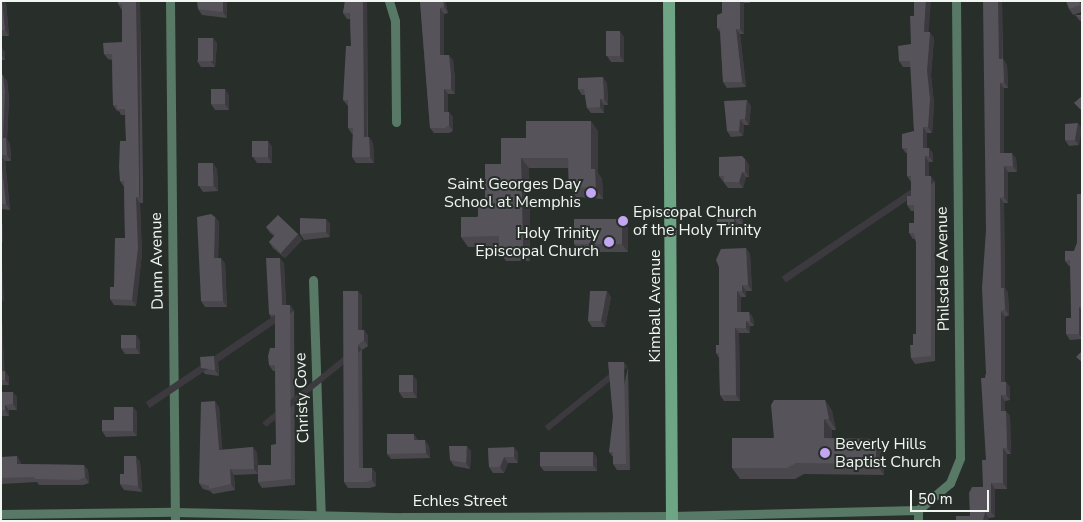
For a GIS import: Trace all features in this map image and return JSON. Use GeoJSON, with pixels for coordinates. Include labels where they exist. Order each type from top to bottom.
{"type":"FeatureCollection","features":[{"type":"Feature","properties":{"kind":"main road","name":"Kimball Avenue"},"geometry":{"type":"LineString","coordinates":[[669,1],[672,518]]}},
{"type":"Feature","properties":{"kind":"street","name":"Dunn Avenue"},"geometry":{"type":"LineString","coordinates":[[170,1],[175,516]]}},
{"type":"Feature","properties":{"kind":"street"},"geometry":{"type":"LineString","coordinates":[[389,1],[394,20],[396,122]]}},
{"type":"Feature","properties":{"kind":"street","name":"Philsdale Avenue"},"geometry":{"type":"LineString","coordinates":[[918,510],[950,482],[960,458],[956,1]]}},
{"type":"Feature","properties":{"kind":"street","name":"Christy Cove"},"geometry":{"type":"LineString","coordinates":[[313,280],[322,515]]}},
{"type":"Feature","properties":{"kind":"street","name":"Echles Street"},"geometry":{"type":"LineString","coordinates":[[1,514],[322,515],[403,519],[672,518],[918,510]]}},
{"type":"Feature","properties":{"kind":"street"},"geometry":{"type":"LineString","coordinates":[[918,510],[918,521]]}},
{"type":"Feature","properties":{"kind":"building"},"geometry":{"type":"Polygon","coordinates":[[[2,1],[5,30],[1,30],[2,1]]]}},
{"type":"Feature","properties":{"kind":"building"},"geometry":{"type":"Polygon","coordinates":[[[118,1],[136,1],[139,197],[136,197],[138,248],[132,300],[110,299],[110,287],[114,287],[115,238],[125,238],[124,181],[120,181],[119,167],[120,141],[126,141],[125,109],[117,109],[117,105],[113,105],[112,54],[104,54],[103,43],[122,42],[122,4],[118,4],[118,1]]]}},
{"type":"Feature","properties":{"kind":"building"},"geometry":{"type":"Polygon","coordinates":[[[197,1],[223,1],[223,12],[198,9],[197,1]]]}},
{"type":"Feature","properties":{"kind":"building"},"geometry":{"type":"Polygon","coordinates":[[[345,1],[363,1],[364,137],[369,137],[370,157],[352,157],[353,128],[348,128],[348,100],[343,100],[346,46],[351,46],[350,13],[343,13],[345,1]]]}},
{"type":"Feature","properties":{"kind":"building"},"geometry":{"type":"Polygon","coordinates":[[[420,1],[443,1],[444,7],[440,8],[440,55],[449,55],[451,74],[451,89],[444,89],[444,112],[449,112],[449,125],[445,128],[430,128],[420,1]]]}},
{"type":"Feature","properties":{"kind":"building"},"geometry":{"type":"Polygon","coordinates":[[[722,1],[740,1],[740,29],[736,29],[742,82],[723,82],[720,28],[717,28],[717,15],[722,13],[722,1]]]}},
{"type":"Feature","properties":{"kind":"building"},"geometry":{"type":"Polygon","coordinates":[[[914,1],[926,1],[924,32],[930,32],[927,70],[930,99],[928,127],[923,127],[923,148],[929,148],[929,156],[925,156],[925,176],[931,176],[931,356],[911,358],[910,345],[913,345],[913,334],[916,334],[916,242],[914,233],[909,233],[909,223],[914,223],[914,205],[907,205],[907,196],[911,196],[911,176],[907,176],[907,148],[902,148],[902,134],[914,131],[910,61],[899,61],[898,46],[911,44],[910,16],[914,16],[914,1]]]}},
{"type":"Feature","properties":{"kind":"building"},"geometry":{"type":"Polygon","coordinates":[[[983,1],[998,1],[999,59],[1003,59],[1004,82],[1000,83],[1000,153],[1012,153],[1013,166],[1004,166],[1004,197],[1000,198],[1001,288],[1004,288],[1005,309],[1001,311],[1001,382],[1006,382],[1006,395],[1001,395],[1001,411],[1006,411],[1007,448],[1003,448],[1003,483],[991,483],[991,512],[985,512],[983,521],[956,521],[956,516],[970,516],[969,493],[972,487],[983,487],[982,460],[986,460],[981,378],[985,378],[986,373],[982,288],[986,230],[983,1]]]}},
{"type":"Feature","properties":{"kind":"building"},"geometry":{"type":"Polygon","coordinates":[[[1066,1],[1079,1],[1081,5],[1069,9],[1066,1]]]}},
{"type":"Feature","properties":{"kind":"building"},"geometry":{"type":"Polygon","coordinates":[[[606,31],[620,31],[620,56],[606,56],[606,31]]]}},
{"type":"Feature","properties":{"kind":"building"},"geometry":{"type":"Polygon","coordinates":[[[198,38],[213,38],[213,61],[198,61],[198,38]]]}},
{"type":"Feature","properties":{"kind":"building"},"geometry":{"type":"Polygon","coordinates":[[[1,74],[3,75],[5,91],[3,138],[6,138],[7,155],[1,155],[1,74]]]}},
{"type":"Feature","properties":{"kind":"building"},"geometry":{"type":"Polygon","coordinates":[[[603,77],[604,99],[600,99],[600,107],[587,108],[584,89],[578,89],[578,78],[603,77]]]}},
{"type":"Feature","properties":{"kind":"building"},"geometry":{"type":"Polygon","coordinates":[[[211,89],[225,89],[225,104],[211,104],[211,89]]]}},
{"type":"Feature","properties":{"kind":"building"},"geometry":{"type":"Polygon","coordinates":[[[1082,96],[1082,111],[1074,103],[1082,96]]]}},
{"type":"Feature","properties":{"kind":"building"},"geometry":{"type":"Polygon","coordinates":[[[747,100],[745,119],[740,119],[739,131],[727,131],[724,101],[747,100]]]}},
{"type":"Feature","properties":{"kind":"building"},"geometry":{"type":"Polygon","coordinates":[[[526,121],[591,121],[591,169],[595,169],[596,189],[569,186],[568,158],[521,158],[523,251],[499,251],[499,236],[461,237],[461,217],[478,217],[478,207],[485,207],[485,164],[501,164],[501,138],[526,138],[526,121]]]}},
{"type":"Feature","properties":{"kind":"building"},"geometry":{"type":"Polygon","coordinates":[[[1078,123],[1075,140],[1065,140],[1065,124],[1078,123]]]}},
{"type":"Feature","properties":{"kind":"building"},"geometry":{"type":"Polygon","coordinates":[[[252,141],[268,141],[268,157],[252,157],[252,141]]]}},
{"type":"Feature","properties":{"kind":"building"},"geometry":{"type":"Polygon","coordinates":[[[742,156],[745,159],[745,172],[742,172],[739,182],[724,182],[724,176],[719,176],[719,157],[742,156]]]}},
{"type":"Feature","properties":{"kind":"building"},"geometry":{"type":"Polygon","coordinates":[[[1,161],[6,204],[1,204],[1,161]]]}},
{"type":"Feature","properties":{"kind":"building"},"geometry":{"type":"Polygon","coordinates":[[[198,163],[213,163],[213,186],[198,186],[198,163]]]}},
{"type":"Feature","properties":{"kind":"building"},"geometry":{"type":"Polygon","coordinates":[[[1077,194],[1082,194],[1082,307],[1079,307],[1079,334],[1066,334],[1066,318],[1071,318],[1071,292],[1070,260],[1065,261],[1065,251],[1074,251],[1077,243],[1077,194]]]}},
{"type":"Feature","properties":{"kind":"building"},"geometry":{"type":"Polygon","coordinates":[[[726,209],[739,209],[739,218],[734,218],[734,228],[717,226],[717,214],[726,213],[726,209]]]}},
{"type":"Feature","properties":{"kind":"building"},"geometry":{"type":"Polygon","coordinates":[[[211,214],[215,217],[214,258],[221,258],[223,301],[201,301],[197,217],[211,214]]]}},
{"type":"Feature","properties":{"kind":"building"},"geometry":{"type":"Polygon","coordinates":[[[278,215],[298,234],[281,253],[269,242],[275,235],[266,227],[278,215]]]}},
{"type":"Feature","properties":{"kind":"building"},"geometry":{"type":"Polygon","coordinates":[[[300,218],[326,219],[326,232],[300,234],[300,218]]]}},
{"type":"Feature","properties":{"kind":"building"},"geometry":{"type":"Polygon","coordinates":[[[574,219],[622,219],[622,244],[574,244],[574,219]]]}},
{"type":"Feature","properties":{"kind":"building"},"geometry":{"type":"Polygon","coordinates":[[[746,248],[748,285],[742,285],[742,291],[737,291],[737,312],[749,312],[750,321],[746,321],[746,328],[735,328],[736,395],[720,395],[719,353],[716,353],[716,345],[719,345],[719,267],[716,260],[721,249],[746,248]]]}},
{"type":"Feature","properties":{"kind":"building"},"geometry":{"type":"Polygon","coordinates":[[[266,258],[280,258],[282,305],[290,305],[291,479],[258,482],[258,465],[271,465],[271,445],[276,444],[275,365],[269,365],[268,356],[270,348],[275,348],[275,315],[269,314],[266,258]]]}},
{"type":"Feature","properties":{"kind":"building"},"geometry":{"type":"Polygon","coordinates":[[[343,291],[358,291],[358,330],[364,330],[364,340],[358,345],[359,468],[372,468],[372,480],[366,482],[344,482],[343,291]]]}},
{"type":"Feature","properties":{"kind":"building"},"geometry":{"type":"Polygon","coordinates":[[[590,291],[607,291],[601,321],[588,321],[590,291]]]}},
{"type":"Feature","properties":{"kind":"building"},"geometry":{"type":"Polygon","coordinates":[[[121,335],[136,335],[136,348],[121,348],[121,335]]]}},
{"type":"Feature","properties":{"kind":"building"},"geometry":{"type":"Polygon","coordinates":[[[1082,351],[1082,362],[1076,357],[1082,351]]]}},
{"type":"Feature","properties":{"kind":"building"},"geometry":{"type":"Polygon","coordinates":[[[214,356],[215,370],[201,368],[200,357],[214,356]]]}},
{"type":"Feature","properties":{"kind":"building"},"geometry":{"type":"Polygon","coordinates":[[[608,362],[624,362],[626,464],[613,464],[613,452],[609,452],[613,417],[608,362]]]}},
{"type":"Feature","properties":{"kind":"building"},"geometry":{"type":"Polygon","coordinates":[[[1,371],[5,371],[5,380],[1,380],[1,371]]]}},
{"type":"Feature","properties":{"kind":"building"},"geometry":{"type":"Polygon","coordinates":[[[399,375],[413,375],[413,392],[399,392],[399,375]]]}},
{"type":"Feature","properties":{"kind":"building"},"geometry":{"type":"Polygon","coordinates":[[[1,392],[13,392],[13,404],[5,405],[5,410],[1,410],[1,392]]]}},
{"type":"Feature","properties":{"kind":"building"},"geometry":{"type":"Polygon","coordinates":[[[774,400],[825,400],[829,419],[824,419],[824,438],[876,439],[876,464],[796,463],[787,468],[732,468],[732,438],[774,438],[771,405],[774,400]]]}},
{"type":"Feature","properties":{"kind":"building"},"geometry":{"type":"Polygon","coordinates":[[[215,401],[219,450],[253,447],[254,469],[230,469],[231,484],[209,489],[209,486],[199,483],[201,402],[215,401]]]}},
{"type":"Feature","properties":{"kind":"building"},"geometry":{"type":"Polygon","coordinates":[[[114,407],[133,407],[133,431],[102,431],[102,420],[114,420],[114,407]]]}},
{"type":"Feature","properties":{"kind":"building"},"geometry":{"type":"Polygon","coordinates":[[[387,434],[414,434],[414,440],[425,440],[426,453],[387,454],[387,434]]]}},
{"type":"Feature","properties":{"kind":"building"},"geometry":{"type":"Polygon","coordinates":[[[449,446],[467,446],[466,463],[450,460],[449,446]]]}},
{"type":"Feature","properties":{"kind":"building"},"geometry":{"type":"Polygon","coordinates":[[[514,447],[514,457],[504,457],[500,467],[489,467],[488,448],[514,447]]]}},
{"type":"Feature","properties":{"kind":"building"},"geometry":{"type":"Polygon","coordinates":[[[540,452],[593,452],[593,466],[540,466],[540,452]]]}},
{"type":"Feature","properties":{"kind":"building"},"geometry":{"type":"Polygon","coordinates":[[[17,456],[17,464],[84,465],[85,477],[79,480],[35,479],[35,477],[1,478],[1,457],[17,456]]]}},
{"type":"Feature","properties":{"kind":"building"},"geometry":{"type":"Polygon","coordinates":[[[124,456],[136,456],[138,486],[120,484],[120,474],[124,474],[124,456]]]}},
{"type":"Feature","properties":{"kind":"place","name":"Saint Georges Day School at Memphis"},"geometry":{"type":"Point","coordinates":[591,193]}},
{"type":"Feature","properties":{"kind":"place","name":"Episcopal Church of the Holy Trinity"},"geometry":{"type":"Point","coordinates":[623,221]}},
{"type":"Feature","properties":{"kind":"place","name":"Holy Trinity Episcopal Church"},"geometry":{"type":"Point","coordinates":[609,242]}},
{"type":"Feature","properties":{"kind":"place","name":"Beverly Hills Baptist Church"},"geometry":{"type":"Point","coordinates":[825,453]}}]}
